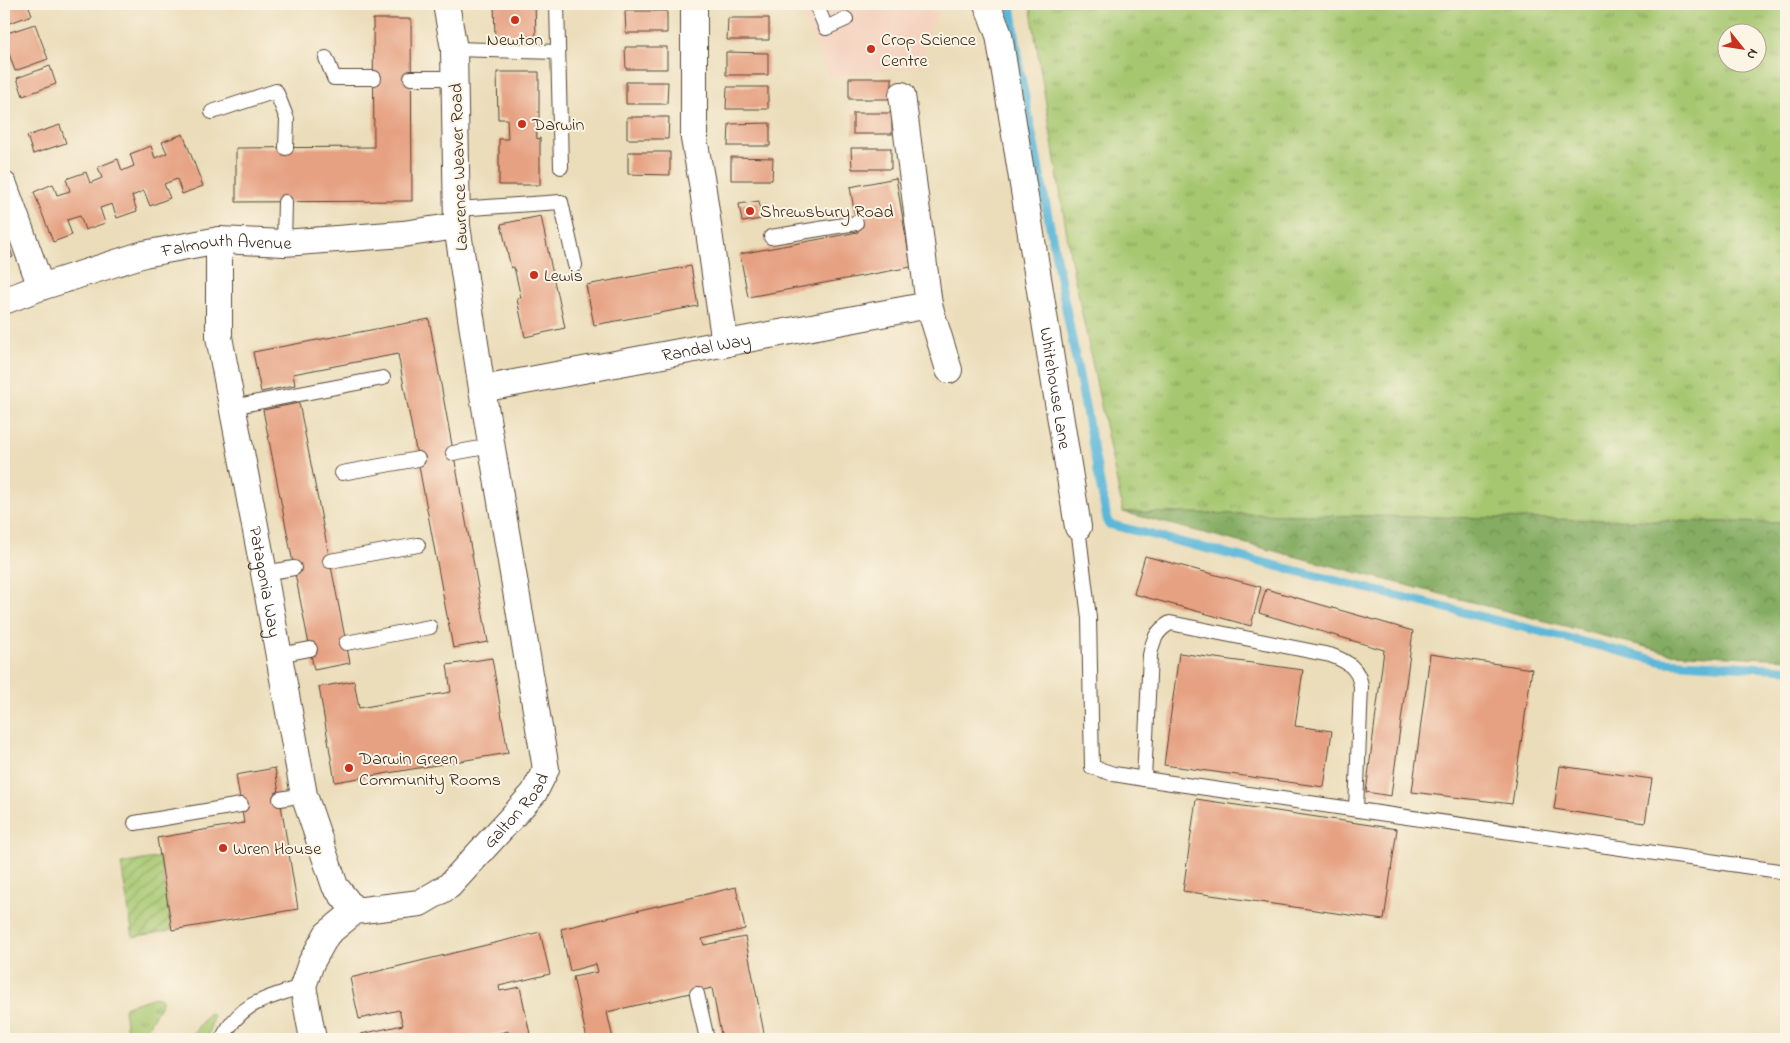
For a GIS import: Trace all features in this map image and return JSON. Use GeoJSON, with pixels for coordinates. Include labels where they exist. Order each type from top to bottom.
{"type":"FeatureCollection","features":[{"type":"Feature","properties":{"kind":"street","name":"Lawrence Weaver Road"},"geometry":{"type":"LineString","coordinates":[[446,4],[454,49],[457,217],[482,390]]}},
{"type":"Feature","properties":{"kind":"street"},"geometry":{"type":"LineString","coordinates":[[694,4],[694,139],[725,344]]}},
{"type":"Feature","properties":{"kind":"street","name":"Whitehouse Lane"},"geometry":{"type":"LineString","coordinates":[[987,4],[999,36],[1078,527]]}},
{"type":"Feature","properties":{"kind":"street"},"geometry":{"type":"LineString","coordinates":[[902,95],[910,214],[929,305],[949,370]]}},
{"type":"Feature","properties":{"kind":"street"},"geometry":{"type":"LineString","coordinates":[[4,185],[41,287]]}},
{"type":"Feature","properties":{"kind":"street","name":"Falmouth Avenue"},"geometry":{"type":"LineString","coordinates":[[4,301],[144,254],[219,240],[284,243],[403,234],[457,217]]}},
{"type":"Feature","properties":{"kind":"street","name":"Patagonia Way"},"geometry":{"type":"LineString","coordinates":[[219,240],[219,337],[279,655],[292,797],[335,886],[355,911]]}},
{"type":"Feature","properties":{"kind":"street","name":"Randal Way"},"geometry":{"type":"LineString","coordinates":[[482,390],[929,305]]}},
{"type":"Feature","properties":{"kind":"street","name":"Galton Road"},"geometry":{"type":"LineString","coordinates":[[355,911],[420,903],[449,886],[534,793],[546,769],[482,390]]}},
{"type":"Feature","properties":{"kind":"street"},"geometry":{"type":"LineString","coordinates":[[313,1039],[303,986],[311,964],[327,934],[355,911]]}},
{"type":"Feature","properties":{"kind":"lane"},"geometry":{"type":"LineString","coordinates":[[557,4],[561,167]]}},
{"type":"Feature","properties":{"kind":"lane"},"geometry":{"type":"LineString","coordinates":[[816,4],[826,28],[846,19]]}},
{"type":"Feature","properties":{"kind":"lane"},"geometry":{"type":"LineString","coordinates":[[454,49],[558,52]]}},
{"type":"Feature","properties":{"kind":"lane"},"geometry":{"type":"LineString","coordinates":[[326,58],[334,78],[374,78]]}},
{"type":"Feature","properties":{"kind":"lane"},"geometry":{"type":"LineString","coordinates":[[411,78],[454,78]]}},
{"type":"Feature","properties":{"kind":"lane"},"geometry":{"type":"LineString","coordinates":[[212,112],[276,91],[287,119],[286,148]]}},
{"type":"Feature","properties":{"kind":"lane"},"geometry":{"type":"LineString","coordinates":[[284,243],[285,202]]}},
{"type":"Feature","properties":{"kind":"lane"},"geometry":{"type":"LineString","coordinates":[[457,217],[561,202],[575,265]]}},
{"type":"Feature","properties":{"kind":"lane"},"geometry":{"type":"LineString","coordinates":[[771,237],[856,223]]}},
{"type":"Feature","properties":{"kind":"lane"},"geometry":{"type":"LineString","coordinates":[[232,407],[383,378]]}},
{"type":"Feature","properties":{"kind":"lane"},"geometry":{"type":"LineString","coordinates":[[454,453],[491,446]]}},
{"type":"Feature","properties":{"kind":"lane"},"geometry":{"type":"LineString","coordinates":[[342,473],[418,459]]}},
{"type":"Feature","properties":{"kind":"lane","name":"Whitehouse Lane"},"geometry":{"type":"LineString","coordinates":[[1078,527],[1089,618],[1092,767],[1114,774],[1144,779]]}},
{"type":"Feature","properties":{"kind":"lane"},"geometry":{"type":"LineString","coordinates":[[330,561],[418,545]]}},
{"type":"Feature","properties":{"kind":"lane"},"geometry":{"type":"LineString","coordinates":[[264,573],[294,568]]}},
{"type":"Feature","properties":{"kind":"lane"},"geometry":{"type":"LineString","coordinates":[[1356,809],[1361,687],[1360,678],[1346,661],[1330,655],[1170,623],[1160,628],[1153,641],[1150,655],[1144,779],[1786,872]]}},
{"type":"Feature","properties":{"kind":"lane"},"geometry":{"type":"LineString","coordinates":[[346,643],[430,627]]}},
{"type":"Feature","properties":{"kind":"lane"},"geometry":{"type":"LineString","coordinates":[[279,655],[310,649]]}},
{"type":"Feature","properties":{"kind":"lane"},"geometry":{"type":"LineString","coordinates":[[134,823],[241,805]]}},
{"type":"Feature","properties":{"kind":"lane"},"geometry":{"type":"LineString","coordinates":[[222,1039],[228,1026],[241,1011],[270,996],[303,986]]}},
{"type":"Feature","properties":{"kind":"lane"},"geometry":{"type":"LineString","coordinates":[[697,994],[707,1039]]}},
{"type":"Feature","properties":{"kind":"shaded area","name":"Crop Science Centre"},"geometry":{"type":"Polygon","coordinates":[[[798,4],[943,4],[930,31],[922,66],[829,77],[798,4]]]}},
{"type":"Feature","properties":{"kind":"green space"},"geometry":{"type":"Polygon","coordinates":[[[1030,4],[1786,4],[1786,523],[1123,512],[1071,260],[1030,4]]]}},
{"type":"Feature","properties":{"kind":"green space"},"geometry":{"type":"Polygon","coordinates":[[[1123,512],[1786,523],[1786,659],[1669,653],[1123,512]]]}},
{"type":"Feature","properties":{"kind":"green space"},"geometry":{"type":"Polygon","coordinates":[[[160,857],[172,930],[133,937],[121,864],[160,857]]]}},
{"type":"Feature","properties":{"kind":"green space"},"geometry":{"type":"Polygon","coordinates":[[[156,997],[162,999],[162,1002],[141,1039],[128,1039],[124,1009],[126,1006],[156,997]]]}},
{"type":"Feature","properties":{"kind":"green space"},"geometry":{"type":"Polygon","coordinates":[[[211,1013],[213,1016],[208,1039],[189,1039],[208,1014],[211,1013]]]}},
{"type":"Feature","properties":{"kind":"building"},"geometry":{"type":"Polygon","coordinates":[[[4,4],[28,4],[32,15],[4,25],[4,4]]]}},
{"type":"Feature","properties":{"kind":"building","name":"Newton"},"geometry":{"type":"Polygon","coordinates":[[[494,4],[535,4],[536,36],[495,38],[494,4]]]}},
{"type":"Feature","properties":{"kind":"building"},"geometry":{"type":"Polygon","coordinates":[[[725,4],[767,4],[767,7],[725,7],[725,4]]]}},
{"type":"Feature","properties":{"kind":"building"},"geometry":{"type":"Polygon","coordinates":[[[625,11],[667,11],[667,33],[626,33],[625,11]]]}},
{"type":"Feature","properties":{"kind":"building"},"geometry":{"type":"Polygon","coordinates":[[[728,18],[769,18],[769,40],[727,40],[728,18]]]}},
{"type":"Feature","properties":{"kind":"building"},"geometry":{"type":"Polygon","coordinates":[[[373,19],[411,19],[412,201],[236,202],[236,148],[374,147],[373,19]]]}},
{"type":"Feature","properties":{"kind":"building"},"geometry":{"type":"Polygon","coordinates":[[[35,24],[48,59],[15,71],[4,34],[35,24]]]}},
{"type":"Feature","properties":{"kind":"building"},"geometry":{"type":"Polygon","coordinates":[[[625,47],[667,47],[667,69],[626,69],[625,47]]]}},
{"type":"Feature","properties":{"kind":"building"},"geometry":{"type":"Polygon","coordinates":[[[726,52],[768,53],[768,75],[726,75],[726,52]]]}},
{"type":"Feature","properties":{"kind":"building"},"geometry":{"type":"Polygon","coordinates":[[[50,66],[56,84],[23,96],[17,78],[50,66]]]}},
{"type":"Feature","properties":{"kind":"building","name":"Darwin"},"geometry":{"type":"Polygon","coordinates":[[[497,72],[539,72],[539,119],[536,119],[537,139],[540,138],[540,185],[499,185],[499,139],[508,139],[507,119],[498,119],[497,72]]]}},
{"type":"Feature","properties":{"kind":"building"},"geometry":{"type":"Polygon","coordinates":[[[849,78],[892,78],[892,99],[849,99],[849,78]]]}},
{"type":"Feature","properties":{"kind":"building"},"geometry":{"type":"Polygon","coordinates":[[[626,82],[668,82],[667,104],[626,104],[626,82]]]}},
{"type":"Feature","properties":{"kind":"building"},"geometry":{"type":"Polygon","coordinates":[[[727,87],[768,87],[768,109],[726,109],[727,87]]]}},
{"type":"Feature","properties":{"kind":"building"},"geometry":{"type":"Polygon","coordinates":[[[853,113],[892,113],[892,134],[853,134],[853,113]]]}},
{"type":"Feature","properties":{"kind":"building"},"geometry":{"type":"Polygon","coordinates":[[[627,117],[669,117],[668,139],[627,139],[627,117]]]}},
{"type":"Feature","properties":{"kind":"building"},"geometry":{"type":"Polygon","coordinates":[[[770,123],[770,146],[728,146],[729,124],[770,123]]]}},
{"type":"Feature","properties":{"kind":"building"},"geometry":{"type":"Polygon","coordinates":[[[60,125],[66,143],[33,154],[27,136],[60,125]]]}},
{"type":"Feature","properties":{"kind":"building"},"geometry":{"type":"Polygon","coordinates":[[[183,134],[203,186],[182,194],[177,179],[164,184],[170,198],[150,206],[144,191],[132,196],[137,211],[117,218],[112,204],[100,208],[105,223],[85,230],[80,216],[67,220],[72,235],[53,242],[34,192],[53,184],[57,195],[70,191],[66,179],[86,172],[90,183],[102,178],[98,167],[118,159],[122,171],[134,166],[130,154],[151,146],[155,158],[167,153],[162,142],[183,134]]]}},
{"type":"Feature","properties":{"kind":"building"},"geometry":{"type":"Polygon","coordinates":[[[851,148],[891,148],[891,169],[852,169],[851,148]]]}},
{"type":"Feature","properties":{"kind":"building"},"geometry":{"type":"Polygon","coordinates":[[[628,152],[670,152],[670,175],[628,174],[628,152]]]}},
{"type":"Feature","properties":{"kind":"building"},"geometry":{"type":"Polygon","coordinates":[[[731,157],[773,158],[772,180],[731,180],[731,157]]]}},
{"type":"Feature","properties":{"kind":"building"},"geometry":{"type":"Polygon","coordinates":[[[896,178],[911,267],[748,297],[740,254],[858,232],[850,187],[896,178]]]}},
{"type":"Feature","properties":{"kind":"building","name":"Shrewsbury Road"},"geometry":{"type":"Polygon","coordinates":[[[759,201],[761,219],[742,222],[739,204],[759,201]]]}},
{"type":"Feature","properties":{"kind":"building","name":"Lewis"},"geometry":{"type":"Polygon","coordinates":[[[541,216],[565,328],[525,337],[517,299],[521,298],[514,267],[511,268],[501,224],[541,216]]]}},
{"type":"Feature","properties":{"kind":"building"},"geometry":{"type":"Polygon","coordinates":[[[4,234],[13,257],[4,261],[4,234]]]}},
{"type":"Feature","properties":{"kind":"building"},"geometry":{"type":"Polygon","coordinates":[[[691,266],[698,306],[594,325],[586,285],[691,266]]]}},
{"type":"Feature","properties":{"kind":"building"},"geometry":{"type":"Polygon","coordinates":[[[429,319],[488,642],[453,648],[398,354],[293,374],[295,385],[261,392],[253,352],[429,319]]]}},
{"type":"Feature","properties":{"kind":"building"},"geometry":{"type":"Polygon","coordinates":[[[299,403],[350,663],[314,670],[263,410],[299,403]]]}},
{"type":"Feature","properties":{"kind":"building"},"geometry":{"type":"Polygon","coordinates":[[[1145,556],[1261,587],[1251,626],[1134,594],[1145,556]]]}},
{"type":"Feature","properties":{"kind":"building"},"geometry":{"type":"Polygon","coordinates":[[[1266,589],[1413,631],[1391,796],[1366,792],[1384,650],[1259,613],[1266,589]]]}},
{"type":"Feature","properties":{"kind":"building"},"geometry":{"type":"Polygon","coordinates":[[[1179,653],[1303,670],[1295,726],[1332,731],[1324,787],[1164,765],[1179,653]]]}},
{"type":"Feature","properties":{"kind":"building"},"geometry":{"type":"Polygon","coordinates":[[[1430,654],[1532,669],[1512,804],[1412,792],[1430,654]]]}},
{"type":"Feature","properties":{"kind":"building"},"geometry":{"type":"Polygon","coordinates":[[[492,658],[508,753],[335,782],[319,687],[354,681],[359,708],[451,692],[447,665],[492,658]]]}},
{"type":"Feature","properties":{"kind":"building"},"geometry":{"type":"Polygon","coordinates":[[[1560,766],[1652,779],[1645,823],[1554,809],[1560,766]]]}},
{"type":"Feature","properties":{"kind":"building","name":"Wren House"},"geometry":{"type":"Polygon","coordinates":[[[275,768],[298,909],[172,930],[157,838],[244,823],[236,775],[275,768]]]}},
{"type":"Feature","properties":{"kind":"building"},"geometry":{"type":"Polygon","coordinates":[[[1196,799],[1397,829],[1384,920],[1183,891],[1196,799]]]}},
{"type":"Feature","properties":{"kind":"building"},"geometry":{"type":"Polygon","coordinates":[[[736,887],[745,929],[702,939],[704,945],[745,937],[765,1038],[722,1039],[712,988],[607,1012],[613,1039],[587,1039],[573,977],[598,972],[596,964],[570,971],[561,929],[736,887]]]}},
{"type":"Feature","properties":{"kind":"building"},"geometry":{"type":"Polygon","coordinates":[[[540,932],[550,974],[499,986],[500,991],[520,987],[531,1039],[510,1039],[508,1031],[473,1039],[362,1039],[361,1034],[403,1025],[399,1010],[359,1019],[350,978],[540,932]]]}},
{"type":"Feature","properties":{"kind":"waterway"},"geometry":{"type":"LineString","coordinates":[[1011,4],[1020,72],[1108,524],[1663,662],[1786,669]]}},
{"type":"Feature","properties":{"kind":"place","name":"Newton"},"geometry":{"type":"Point","coordinates":[515,20]}},
{"type":"Feature","properties":{"kind":"place","name":"Crop Science Centre"},"geometry":{"type":"Point","coordinates":[871,49]}},
{"type":"Feature","properties":{"kind":"place","name":"Darwin"},"geometry":{"type":"Point","coordinates":[522,124]}},
{"type":"Feature","properties":{"kind":"place","name":"Shrewsbury Road"},"geometry":{"type":"Point","coordinates":[750,211]}},
{"type":"Feature","properties":{"kind":"place","name":"Lewis"},"geometry":{"type":"Point","coordinates":[534,275]}},
{"type":"Feature","properties":{"kind":"place","name":"Darwin Green Community Rooms"},"geometry":{"type":"Point","coordinates":[349,768]}},
{"type":"Feature","properties":{"kind":"place","name":"Wren House"},"geometry":{"type":"Point","coordinates":[223,848]}}]}
